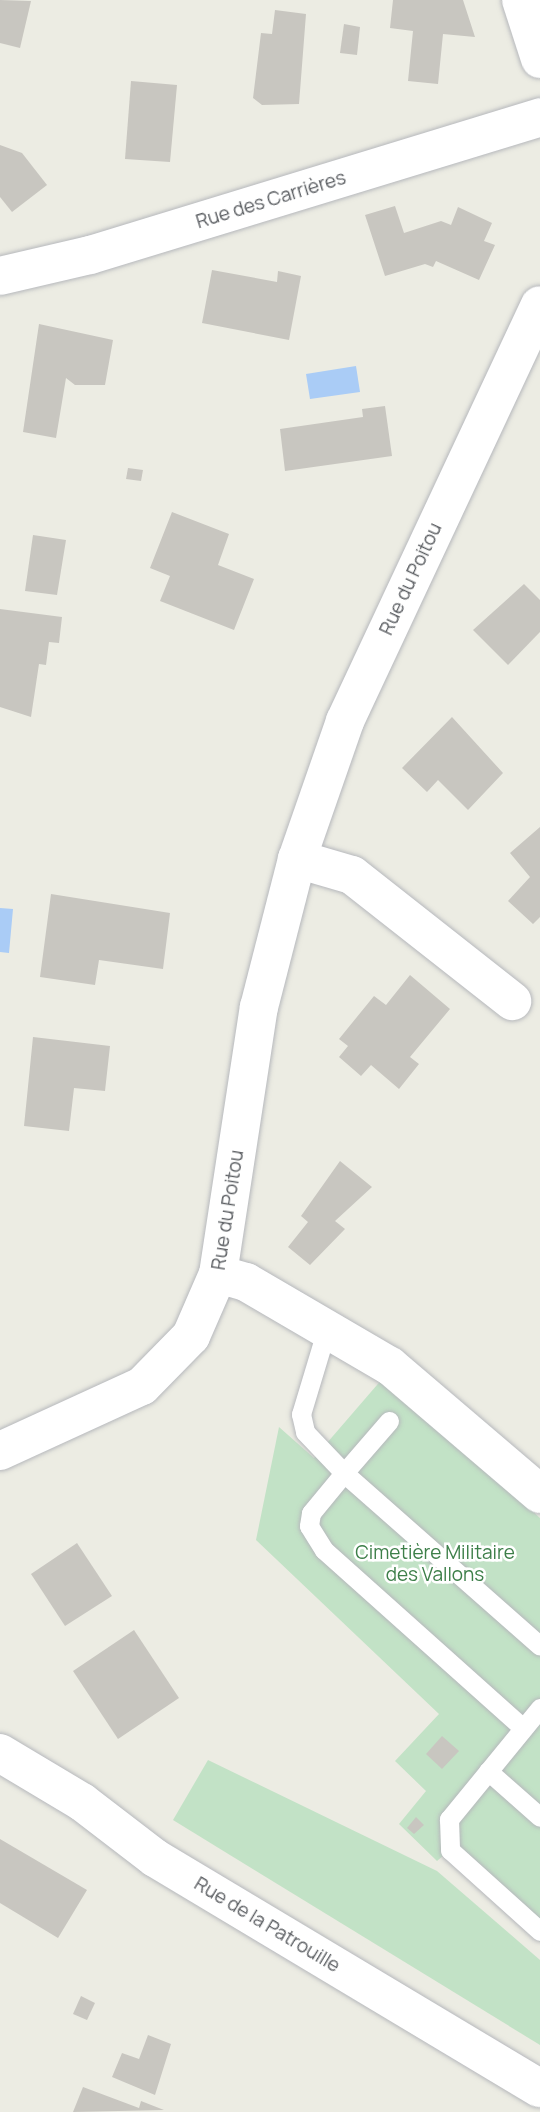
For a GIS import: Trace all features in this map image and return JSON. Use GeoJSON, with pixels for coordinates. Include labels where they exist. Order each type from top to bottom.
{"type":"FeatureCollection","features":[{"type":"Feature","properties":{"kind":"street"},"geometry":{"type":"LineString","coordinates":[[521,0],[540,59]]}},
{"type":"Feature","properties":{"kind":"street","name":"Rue des Carrières"},"geometry":{"type":"LineString","coordinates":[[0,276],[90,255],[540,117]]}},
{"type":"Feature","properties":{"kind":"street","name":"Rue du Poitou"},"geometry":{"type":"LineString","coordinates":[[0,1451],[142,1386],[191,1336],[218,1274],[259,1007],[298,859],[345,721],[540,305]]}},
{"type":"Feature","properties":{"kind":"street"},"geometry":{"type":"LineString","coordinates":[[298,859],[352,875],[512,1001]]}},
{"type":"Feature","properties":{"kind":"street"},"geometry":{"type":"LineString","coordinates":[[218,1274],[246,1282],[390,1366],[540,1494]]}},
{"type":"Feature","properties":{"kind":"street","name":"Rue de la Patrouille"},"geometry":{"type":"LineString","coordinates":[[0,1753],[110,1821],[155,1858],[540,2088]]}},
{"type":"Feature","properties":{"kind":"lane"},"geometry":{"type":"LineString","coordinates":[[327,1328],[301,1414],[305,1432],[344,1473],[540,1646]]}},
{"type":"Feature","properties":{"kind":"lane"},"geometry":{"type":"LineString","coordinates":[[389,1420],[311,1513],[309,1527],[324,1550],[523,1728]]}},
{"type":"Feature","properties":{"kind":"lane"},"geometry":{"type":"LineString","coordinates":[[540,1708],[449,1819],[450,1850],[540,1931]]}},
{"type":"Feature","properties":{"kind":"lane"},"geometry":{"type":"LineString","coordinates":[[488,1771],[540,1817]]}},
{"type":"Feature","properties":{"kind":"green space","name":"Cimetière Militaire des Vallons"},"geometry":{"type":"Polygon","coordinates":[[[383,1378],[540,1518],[540,1942],[444,1855],[437,1861],[399,1824],[426,1791],[395,1761],[439,1714],[256,1540],[279,1427],[314,1458],[383,1378]]]}},
{"type":"Feature","properties":{"kind":"green space"},"geometry":{"type":"Polygon","coordinates":[[[208,1760],[437,1871],[540,1960],[540,2045],[173,1820],[208,1760]]]}},
{"type":"Feature","properties":{"kind":"water"},"geometry":{"type":"Polygon","coordinates":[[[356,366],[360,392],[310,399],[306,374],[356,366]]]}},
{"type":"Feature","properties":{"kind":"water"},"geometry":{"type":"Polygon","coordinates":[[[0,908],[13,909],[9,953],[0,952],[0,908]]]}},
{"type":"Feature","properties":{"kind":"building"},"geometry":{"type":"Polygon","coordinates":[[[0,0],[31,1],[20,48],[0,43],[0,0]]]}},
{"type":"Feature","properties":{"kind":"building"},"geometry":{"type":"Polygon","coordinates":[[[393,0],[463,0],[475,37],[443,34],[438,84],[408,81],[413,31],[390,28],[393,0]]]}},
{"type":"Feature","properties":{"kind":"building"},"geometry":{"type":"Polygon","coordinates":[[[275,10],[306,14],[299,104],[262,105],[253,98],[261,33],[272,34],[275,10]]]}},
{"type":"Feature","properties":{"kind":"building"},"geometry":{"type":"Polygon","coordinates":[[[344,24],[360,27],[357,55],[340,53],[344,24]]]}},
{"type":"Feature","properties":{"kind":"building"},"geometry":{"type":"Polygon","coordinates":[[[131,81],[177,85],[170,162],[125,159],[131,81]]]}},
{"type":"Feature","properties":{"kind":"building"},"geometry":{"type":"Polygon","coordinates":[[[0,145],[22,153],[47,185],[12,212],[0,197],[0,145]]]}},
{"type":"Feature","properties":{"kind":"building"},"geometry":{"type":"Polygon","coordinates":[[[395,206],[404,233],[441,221],[451,225],[458,207],[492,223],[484,241],[495,245],[479,280],[436,261],[433,267],[425,264],[385,276],[365,215],[395,206]]]}},
{"type":"Feature","properties":{"kind":"building"},"geometry":{"type":"Polygon","coordinates":[[[212,270],[277,282],[278,271],[301,276],[289,340],[202,323],[212,270]]]}},
{"type":"Feature","properties":{"kind":"building"},"geometry":{"type":"Polygon","coordinates":[[[39,324],[113,340],[105,385],[75,385],[66,378],[56,438],[23,432],[39,324]]]}},
{"type":"Feature","properties":{"kind":"building"},"geometry":{"type":"Polygon","coordinates":[[[385,406],[392,456],[285,471],[280,429],[363,417],[362,409],[385,406]]]}},
{"type":"Feature","properties":{"kind":"building"},"geometry":{"type":"Polygon","coordinates":[[[128,468],[143,470],[141,481],[126,479],[128,468]]]}},
{"type":"Feature","properties":{"kind":"building"},"geometry":{"type":"Polygon","coordinates":[[[172,512],[229,534],[218,565],[254,579],[234,630],[160,601],[170,576],[150,568],[172,512]]]}},
{"type":"Feature","properties":{"kind":"building"},"geometry":{"type":"Polygon","coordinates":[[[33,535],[66,540],[57,595],[25,591],[33,535]]]}},
{"type":"Feature","properties":{"kind":"building"},"geometry":{"type":"Polygon","coordinates":[[[524,584],[540,600],[540,632],[508,665],[473,630],[524,584]]]}},
{"type":"Feature","properties":{"kind":"building"},"geometry":{"type":"Polygon","coordinates":[[[0,609],[62,617],[59,643],[49,642],[46,665],[39,664],[31,717],[0,707],[0,609]]]}},
{"type":"Feature","properties":{"kind":"building"},"geometry":{"type":"Polygon","coordinates":[[[452,717],[503,773],[468,810],[438,780],[427,792],[402,768],[452,717]]]}},
{"type":"Feature","properties":{"kind":"building"},"geometry":{"type":"Polygon","coordinates":[[[540,827],[540,917],[533,924],[508,901],[530,877],[510,853],[540,827]]]}},
{"type":"Feature","properties":{"kind":"building"},"geometry":{"type":"Polygon","coordinates":[[[51,894],[170,913],[163,969],[99,960],[95,985],[40,977],[51,894]]]}},
{"type":"Feature","properties":{"kind":"building"},"geometry":{"type":"Polygon","coordinates":[[[410,975],[450,1009],[410,1057],[419,1064],[399,1089],[371,1065],[361,1076],[339,1057],[348,1046],[339,1039],[374,996],[386,1005],[410,975]]]}},
{"type":"Feature","properties":{"kind":"building"},"geometry":{"type":"Polygon","coordinates":[[[33,1037],[110,1046],[105,1091],[74,1088],[69,1131],[24,1126],[33,1037]]]}},
{"type":"Feature","properties":{"kind":"building"},"geometry":{"type":"Polygon","coordinates":[[[340,1161],[372,1187],[335,1221],[345,1229],[310,1265],[288,1247],[308,1222],[301,1216],[340,1161]]]}},
{"type":"Feature","properties":{"kind":"building"},"geometry":{"type":"Polygon","coordinates":[[[77,1543],[112,1596],[65,1626],[31,1574],[77,1543]]]}},
{"type":"Feature","properties":{"kind":"building"},"geometry":{"type":"Polygon","coordinates":[[[134,1630],[179,1698],[118,1739],[73,1671],[134,1630]]]}},
{"type":"Feature","properties":{"kind":"building"},"geometry":{"type":"Polygon","coordinates":[[[442,1736],[459,1751],[442,1769],[426,1754],[442,1736]]]}},
{"type":"Feature","properties":{"kind":"building"},"geometry":{"type":"Polygon","coordinates":[[[416,1817],[424,1825],[414,1834],[407,1828],[416,1817]]]}},
{"type":"Feature","properties":{"kind":"building"},"geometry":{"type":"Polygon","coordinates":[[[0,1839],[87,1890],[58,1938],[0,1903],[0,1839]]]}},
{"type":"Feature","properties":{"kind":"building"},"geometry":{"type":"Polygon","coordinates":[[[81,1996],[95,2003],[87,2020],[73,2014],[81,1996]]]}},
{"type":"Feature","properties":{"kind":"building"},"geometry":{"type":"Polygon","coordinates":[[[148,2035],[171,2044],[155,2095],[112,2077],[122,2053],[139,2059],[148,2035]]]}},
{"type":"Feature","properties":{"kind":"building"},"geometry":{"type":"Polygon","coordinates":[[[83,2087],[139,2108],[141,2101],[164,2110],[73,2112],[83,2087]]]}}]}
